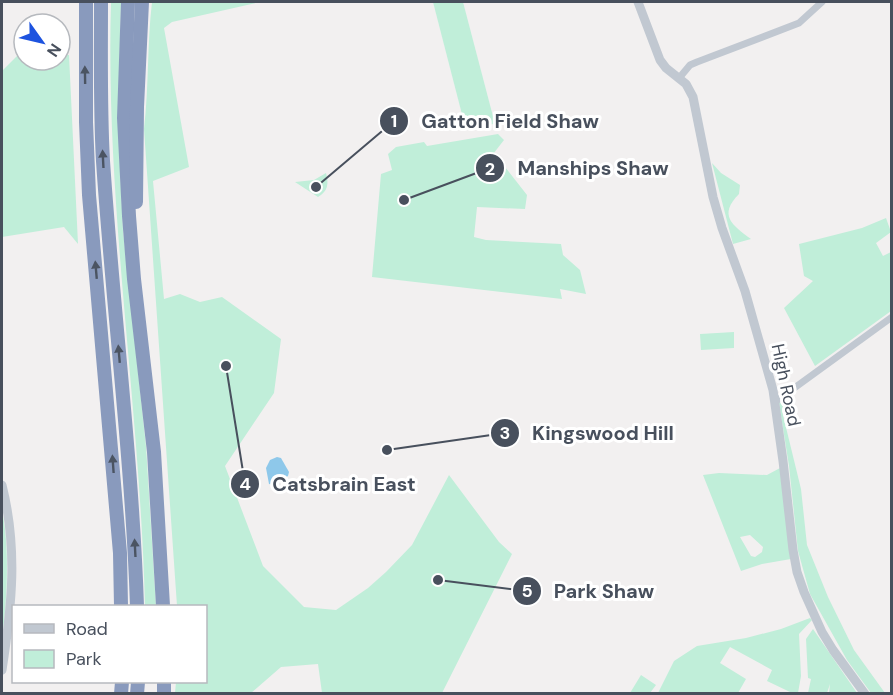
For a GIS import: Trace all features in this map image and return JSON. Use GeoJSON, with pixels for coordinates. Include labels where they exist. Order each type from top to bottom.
{"type":"FeatureCollection","features":[{"type":"Feature","properties":{"kind":"highway"},"geometry":{"type":"LineString","coordinates":[[86,2],[89,195],[120,553],[121,605]]}},
{"type":"Feature","properties":{"kind":"highway"},"geometry":{"type":"LineString","coordinates":[[101,2],[103,159],[131,489],[137,605]]}},
{"type":"Feature","properties":{"kind":"highway"},"geometry":{"type":"LineString","coordinates":[[128,2],[124,118],[134,279],[154,452],[163,605]]}},
{"type":"Feature","properties":{"kind":"highway"},"geometry":{"type":"LineString","coordinates":[[134,279],[137,97],[142,2]]}},
{"type":"Feature","properties":{"kind":"street","name":"High Road"},"geometry":{"type":"LineString","coordinates":[[638,2],[660,60],[666,68],[687,84],[693,97],[719,218],[745,291],[775,402],[793,550],[800,582],[822,632],[865,693]]}},
{"type":"Feature","properties":{"kind":"street"},"geometry":{"type":"LineString","coordinates":[[680,77],[690,65],[799,23],[822,2]]}},
{"type":"Feature","properties":{"kind":"street"},"geometry":{"type":"LineString","coordinates":[[775,402],[891,317]]}},
{"type":"Feature","properties":{"kind":"street"},"geometry":{"type":"LineString","coordinates":[[2,485],[8,511],[13,574],[2,670]]}},
{"type":"Feature","properties":{"kind":"green space"},"geometry":{"type":"Polygon","coordinates":[[[111,2],[121,2],[118,122],[123,231],[146,446],[156,605],[145,605],[137,455],[113,153],[111,2]]]}},
{"type":"Feature","properties":{"kind":"green space"},"geometry":{"type":"Polygon","coordinates":[[[152,2],[260,2],[172,22],[164,28],[189,167],[153,181],[164,299],[180,294],[200,302],[222,297],[281,339],[274,393],[225,466],[263,566],[304,607],[336,610],[368,588],[412,545],[449,475],[499,542],[512,554],[442,693],[322,693],[318,664],[281,667],[251,693],[175,693],[176,683],[207,683],[207,605],[177,605],[144,129],[152,2]]]}},
{"type":"Feature","properties":{"kind":"green space"},"geometry":{"type":"Polygon","coordinates":[[[433,2],[463,2],[495,124],[465,126],[433,2]]]}},
{"type":"Feature","properties":{"kind":"green space"},"geometry":{"type":"Polygon","coordinates":[[[12,61],[12,72],[70,72],[78,244],[64,227],[2,237],[2,71],[12,61]]]}},
{"type":"Feature","properties":{"kind":"green space"},"geometry":{"type":"Polygon","coordinates":[[[498,134],[504,140],[490,158],[505,167],[527,195],[525,209],[477,207],[474,237],[486,240],[561,244],[563,255],[580,270],[586,294],[560,289],[562,299],[372,277],[381,174],[392,170],[388,154],[396,147],[424,142],[427,146],[498,134]]]}},
{"type":"Feature","properties":{"kind":"green space"},"geometry":{"type":"Polygon","coordinates":[[[712,163],[721,173],[740,185],[739,194],[729,208],[730,219],[751,239],[733,244],[712,163]]]}},
{"type":"Feature","properties":{"kind":"green space"},"geometry":{"type":"Polygon","coordinates":[[[326,173],[327,187],[318,197],[295,182],[314,180],[326,173]]]}},
{"type":"Feature","properties":{"kind":"green space"},"geometry":{"type":"Polygon","coordinates":[[[886,218],[891,232],[876,243],[883,256],[891,252],[891,311],[815,366],[784,308],[813,281],[804,276],[799,244],[862,228],[886,218]]]}},
{"type":"Feature","properties":{"kind":"green space"},"geometry":{"type":"Polygon","coordinates":[[[734,332],[734,348],[701,350],[700,334],[734,332]]]}},
{"type":"Feature","properties":{"kind":"green space"},"geometry":{"type":"Polygon","coordinates":[[[788,402],[782,411],[801,489],[807,545],[828,597],[854,650],[885,693],[871,693],[847,660],[810,594],[798,551],[789,466],[779,403],[788,402]]]}},
{"type":"Feature","properties":{"kind":"green space"},"geometry":{"type":"Polygon","coordinates":[[[780,468],[791,559],[762,564],[741,571],[703,475],[719,473],[767,475],[780,468]],[[750,535],[740,537],[751,556],[755,557],[762,552],[763,547],[750,535]]]}},
{"type":"Feature","properties":{"kind":"green space"},"geometry":{"type":"Polygon","coordinates":[[[2,511],[5,526],[7,575],[2,639],[2,511]]]}},
{"type":"Feature","properties":{"kind":"green space"},"geometry":{"type":"Polygon","coordinates":[[[810,618],[812,620],[799,634],[801,676],[798,693],[790,692],[767,681],[772,670],[730,647],[720,663],[746,679],[738,693],[658,693],[674,661],[697,646],[746,638],[781,629],[810,618]]]}},
{"type":"Feature","properties":{"kind":"green space"},"geometry":{"type":"Polygon","coordinates":[[[813,629],[857,693],[829,693],[830,684],[827,693],[808,693],[811,679],[808,678],[806,639],[813,629]]]}},
{"type":"Feature","properties":{"kind":"green space"},"geometry":{"type":"Polygon","coordinates":[[[641,675],[656,685],[650,693],[630,693],[641,675]]]}},
{"type":"Feature","properties":{"kind":"water"},"geometry":{"type":"Polygon","coordinates":[[[281,458],[289,472],[288,476],[274,485],[269,484],[266,468],[270,460],[281,458]]]}},
{"type":"Feature","properties":{"kind":"place","name":"Gatton Field Shaw"},"geometry":{"type":"Point","coordinates":[316,187]}},
{"type":"Feature","properties":{"kind":"place","name":"Manships Shaw"},"geometry":{"type":"Point","coordinates":[404,200]}},
{"type":"Feature","properties":{"kind":"place","name":"Catsbrain East"},"geometry":{"type":"Point","coordinates":[226,366]}},
{"type":"Feature","properties":{"kind":"place","name":"Kingswood Hill"},"geometry":{"type":"Point","coordinates":[387,450]}},
{"type":"Feature","properties":{"kind":"place","name":"Park Shaw"},"geometry":{"type":"Point","coordinates":[438,580]}}]}
